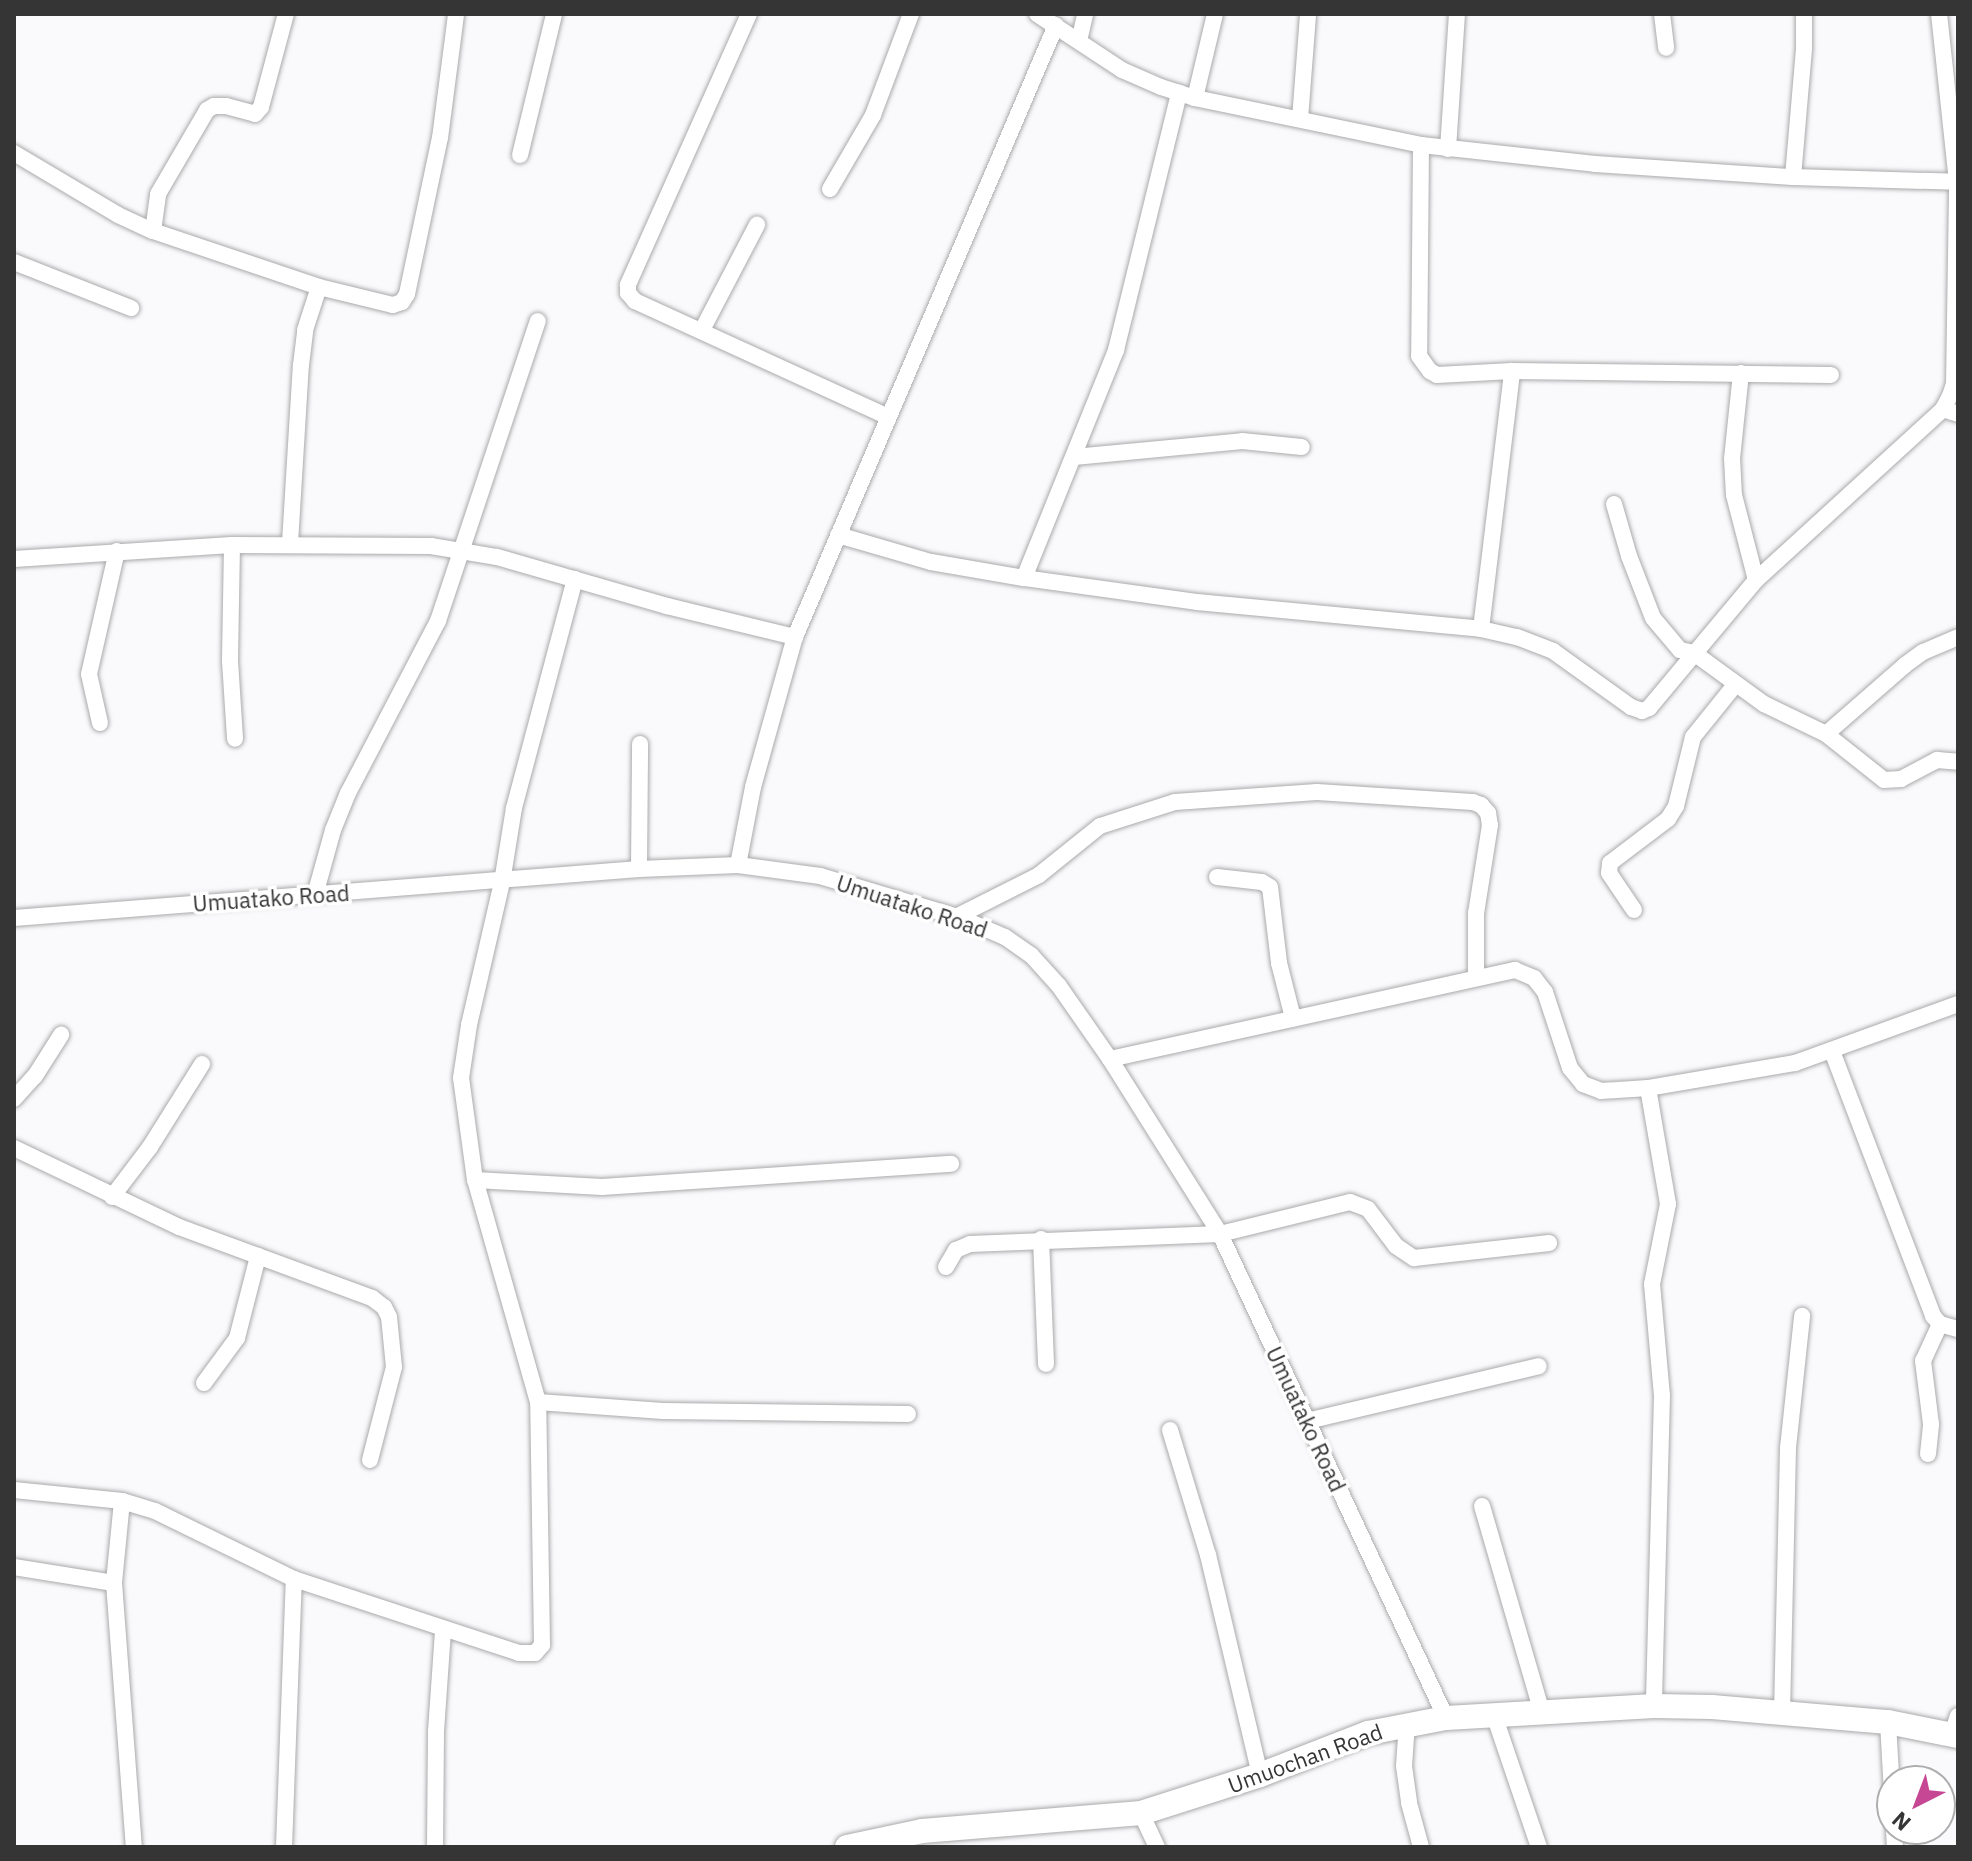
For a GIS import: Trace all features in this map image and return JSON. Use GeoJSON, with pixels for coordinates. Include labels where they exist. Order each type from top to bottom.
{"type":"FeatureCollection","features":[{"type":"Feature","properties":{"kind":"street"},"geometry":{"type":"LineString","coordinates":[[153,231],[158,194],[207,110],[214,106],[226,106],[255,114],[261,107],[286,14]]}},
{"type":"Feature","properties":{"kind":"street"},"geometry":{"type":"LineString","coordinates":[[14,153],[118,215],[153,231],[319,287],[393,305],[402,302],[407,294],[440,138],[456,14]]}},
{"type":"Feature","properties":{"kind":"street"},"geometry":{"type":"LineString","coordinates":[[520,155],[554,14]]}},
{"type":"Feature","properties":{"kind":"street"},"geometry":{"type":"LineString","coordinates":[[749,14],[628,285],[628,293],[635,301],[888,417]]}},
{"type":"Feature","properties":{"kind":"street"},"geometry":{"type":"LineString","coordinates":[[830,189],[873,115],[911,14]]}},
{"type":"Feature","properties":{"kind":"street"},"geometry":{"type":"LineString","coordinates":[[1037,14],[1122,70],[1187,95],[1421,145],[1793,177],[1957,182]]}},
{"type":"Feature","properties":{"kind":"street"},"geometry":{"type":"LineString","coordinates":[[1079,41],[1085,14]]}},
{"type":"Feature","properties":{"kind":"street"},"geometry":{"type":"LineString","coordinates":[[1024,578],[1116,350],[1187,95],[1215,14]]}},
{"type":"Feature","properties":{"kind":"street"},"geometry":{"type":"LineString","coordinates":[[1300,119],[1308,14]]}},
{"type":"Feature","properties":{"kind":"street"},"geometry":{"type":"LineString","coordinates":[[1448,149],[1457,14]]}},
{"type":"Feature","properties":{"kind":"street"},"geometry":{"type":"LineString","coordinates":[[1662,14],[1666,48]]}},
{"type":"Feature","properties":{"kind":"street"},"geometry":{"type":"LineString","coordinates":[[1793,177],[1804,14]]}},
{"type":"Feature","properties":{"kind":"street"},"geometry":{"type":"LineString","coordinates":[[838,535],[931,562],[1024,578],[1197,602],[1481,629],[1538,642],[1631,707],[1642,711],[1655,704],[1756,580],[1950,412],[1954,384],[1957,182],[1950,66],[1939,14]]}},
{"type":"Feature","properties":{"kind":"street"},"geometry":{"type":"LineString","coordinates":[[738,865],[753,787],[795,637],[1056,25]]}},
{"type":"Feature","properties":{"kind":"street"},"geometry":{"type":"LineString","coordinates":[[1421,145],[1419,356],[1424,366],[1437,375],[1512,371],[1831,375]]}},
{"type":"Feature","properties":{"kind":"street"},"geometry":{"type":"LineString","coordinates":[[702,330],[757,225]]}},
{"type":"Feature","properties":{"kind":"street"},"geometry":{"type":"LineString","coordinates":[[14,262],[131,308]]}},
{"type":"Feature","properties":{"kind":"street"},"geometry":{"type":"LineString","coordinates":[[290,543],[301,365],[305,330],[319,287]]}},
{"type":"Feature","properties":{"kind":"street"},"geometry":{"type":"LineString","coordinates":[[315,895],[343,805],[438,621],[538,321]]}},
{"type":"Feature","properties":{"kind":"street"},"geometry":{"type":"LineString","coordinates":[[1481,629],[1512,371]]}},
{"type":"Feature","properties":{"kind":"street"},"geometry":{"type":"LineString","coordinates":[[1741,373],[1732,458],[1734,495],[1756,580]]}},
{"type":"Feature","properties":{"kind":"street"},"geometry":{"type":"LineString","coordinates":[[1074,457],[1242,441],[1302,447]]}},
{"type":"Feature","properties":{"kind":"street"},"geometry":{"type":"LineString","coordinates":[[1614,504],[1629,556],[1653,618],[1680,650],[1694,653],[1735,685],[1826,734],[1884,780],[1901,779],[1937,760],[1958,762]]}},
{"type":"Feature","properties":{"kind":"street"},"geometry":{"type":"LineString","coordinates":[[14,559],[290,543],[462,550],[795,637]]}},
{"type":"Feature","properties":{"kind":"street"},"geometry":{"type":"LineString","coordinates":[[232,545],[230,661],[235,739]]}},
{"type":"Feature","properties":{"kind":"street"},"geometry":{"type":"LineString","coordinates":[[100,723],[89,674],[117,551]]}},
{"type":"Feature","properties":{"kind":"street"},"geometry":{"type":"LineString","coordinates":[[14,1490],[122,1501],[155,1511],[294,1579],[519,1653],[535,1653],[542,1645],[538,1402],[475,1180],[461,1078],[469,1025],[528,750],[575,579]]}},
{"type":"Feature","properties":{"kind":"street"},"geometry":{"type":"LineString","coordinates":[[1826,734],[1914,659],[1958,637]]}},
{"type":"Feature","properties":{"kind":"street"},"geometry":{"type":"LineString","coordinates":[[1634,910],[1609,873],[1610,863],[1668,819],[1676,806],[1693,737],[1735,685]]}},
{"type":"Feature","properties":{"kind":"street"},"geometry":{"type":"LineString","coordinates":[[639,869],[640,744]]}},
{"type":"Feature","properties":{"kind":"street"},"geometry":{"type":"LineString","coordinates":[[956,917],[1039,875],[1107,822],[1175,802],[1317,792],[1473,802],[1488,813],[1490,825],[1476,913],[1476,976]]}},
{"type":"Feature","properties":{"kind":"street","name":"Umuatako Road"},"geometry":{"type":"LineString","coordinates":[[14,918],[639,869],[738,865],[820,876],[956,917],[1005,937],[1031,955],[1059,986],[1110,1059],[1220,1234],[1446,1718]]}},
{"type":"Feature","properties":{"kind":"street"},"geometry":{"type":"LineString","coordinates":[[1217,877],[1262,882],[1270,887],[1279,963],[1293,1018]]}},
{"type":"Feature","properties":{"kind":"street"},"geometry":{"type":"LineString","coordinates":[[1110,1059],[1476,976],[1515,970],[1534,978],[1545,992],[1570,1068],[1583,1084],[1601,1091],[1648,1088],[1757,1072],[1832,1051],[1958,1004]]}},
{"type":"Feature","properties":{"kind":"street"},"geometry":{"type":"LineString","coordinates":[[14,1099],[35,1076],[61,1035]]}},
{"type":"Feature","properties":{"kind":"street"},"geometry":{"type":"LineString","coordinates":[[1832,1051],[1933,1316],[1940,1324],[1958,1329]]}},
{"type":"Feature","properties":{"kind":"street"},"geometry":{"type":"LineString","coordinates":[[112,1197],[150,1147],[202,1064]]}},
{"type":"Feature","properties":{"kind":"street"},"geometry":{"type":"LineString","coordinates":[[1648,1088],[1668,1204],[1652,1284],[1662,1395],[1654,1706]]}},
{"type":"Feature","properties":{"kind":"street"},"geometry":{"type":"LineString","coordinates":[[14,1148],[112,1197],[372,1298],[384,1307],[389,1317],[394,1367],[370,1460]]}},
{"type":"Feature","properties":{"kind":"street"},"geometry":{"type":"LineString","coordinates":[[475,1180],[602,1187],[951,1164]]}},
{"type":"Feature","properties":{"kind":"street"},"geometry":{"type":"LineString","coordinates":[[946,1267],[956,1250],[970,1244],[1220,1234],[1350,1202],[1368,1209],[1396,1246],[1414,1258],[1549,1243]]}},
{"type":"Feature","properties":{"kind":"street"},"geometry":{"type":"LineString","coordinates":[[1041,1239],[1046,1364]]}},
{"type":"Feature","properties":{"kind":"street"},"geometry":{"type":"LineString","coordinates":[[204,1383],[237,1338],[258,1256]]}},
{"type":"Feature","properties":{"kind":"street"},"geometry":{"type":"LineString","coordinates":[[1782,1713],[1788,1448],[1802,1316]]}},
{"type":"Feature","properties":{"kind":"street"},"geometry":{"type":"LineString","coordinates":[[1928,1454],[1931,1424],[1923,1361],[1940,1324]]}},
{"type":"Feature","properties":{"kind":"street"},"geometry":{"type":"LineString","coordinates":[[1307,1421],[1539,1366]]}},
{"type":"Feature","properties":{"kind":"street"},"geometry":{"type":"LineString","coordinates":[[538,1402],[663,1411],[908,1414]]}},
{"type":"Feature","properties":{"kind":"street"},"geometry":{"type":"LineString","coordinates":[[1170,1430],[1208,1555],[1260,1775]]}},
{"type":"Feature","properties":{"kind":"street"},"geometry":{"type":"LineString","coordinates":[[122,1501],[114,1550],[114,1583],[134,1847]]}},
{"type":"Feature","properties":{"kind":"street"},"geometry":{"type":"LineString","coordinates":[[1482,1506],[1542,1713]]}},
{"type":"Feature","properties":{"kind":"street"},"geometry":{"type":"LineString","coordinates":[[14,1567],[114,1583]]}},
{"type":"Feature","properties":{"kind":"street"},"geometry":{"type":"LineString","coordinates":[[284,1847],[294,1579]]}},
{"type":"Feature","properties":{"kind":"street"},"geometry":{"type":"LineString","coordinates":[[435,1847],[436,1731],[443,1630]]}},
{"type":"Feature","properties":{"kind":"street","name":"Umuochan Road"},"geometry":{"type":"LineString","coordinates":[[847,1847],[922,1831],[1141,1813],[1260,1775],[1368,1733],[1407,1723],[1446,1718],[1654,1706],[1956,1728]]}},
{"type":"Feature","properties":{"kind":"street"},"geometry":{"type":"LineString","coordinates":[[1494,1715],[1539,1847]]}},
{"type":"Feature","properties":{"kind":"street"},"geometry":{"type":"LineString","coordinates":[[1888,1722],[1890,1765]]}},
{"type":"Feature","properties":{"kind":"street"},"geometry":{"type":"LineString","coordinates":[[1407,1723],[1404,1766],[1420,1847]]}},
{"type":"Feature","properties":{"kind":"street"},"geometry":{"type":"LineString","coordinates":[[1141,1813],[1157,1847]]}}]}
